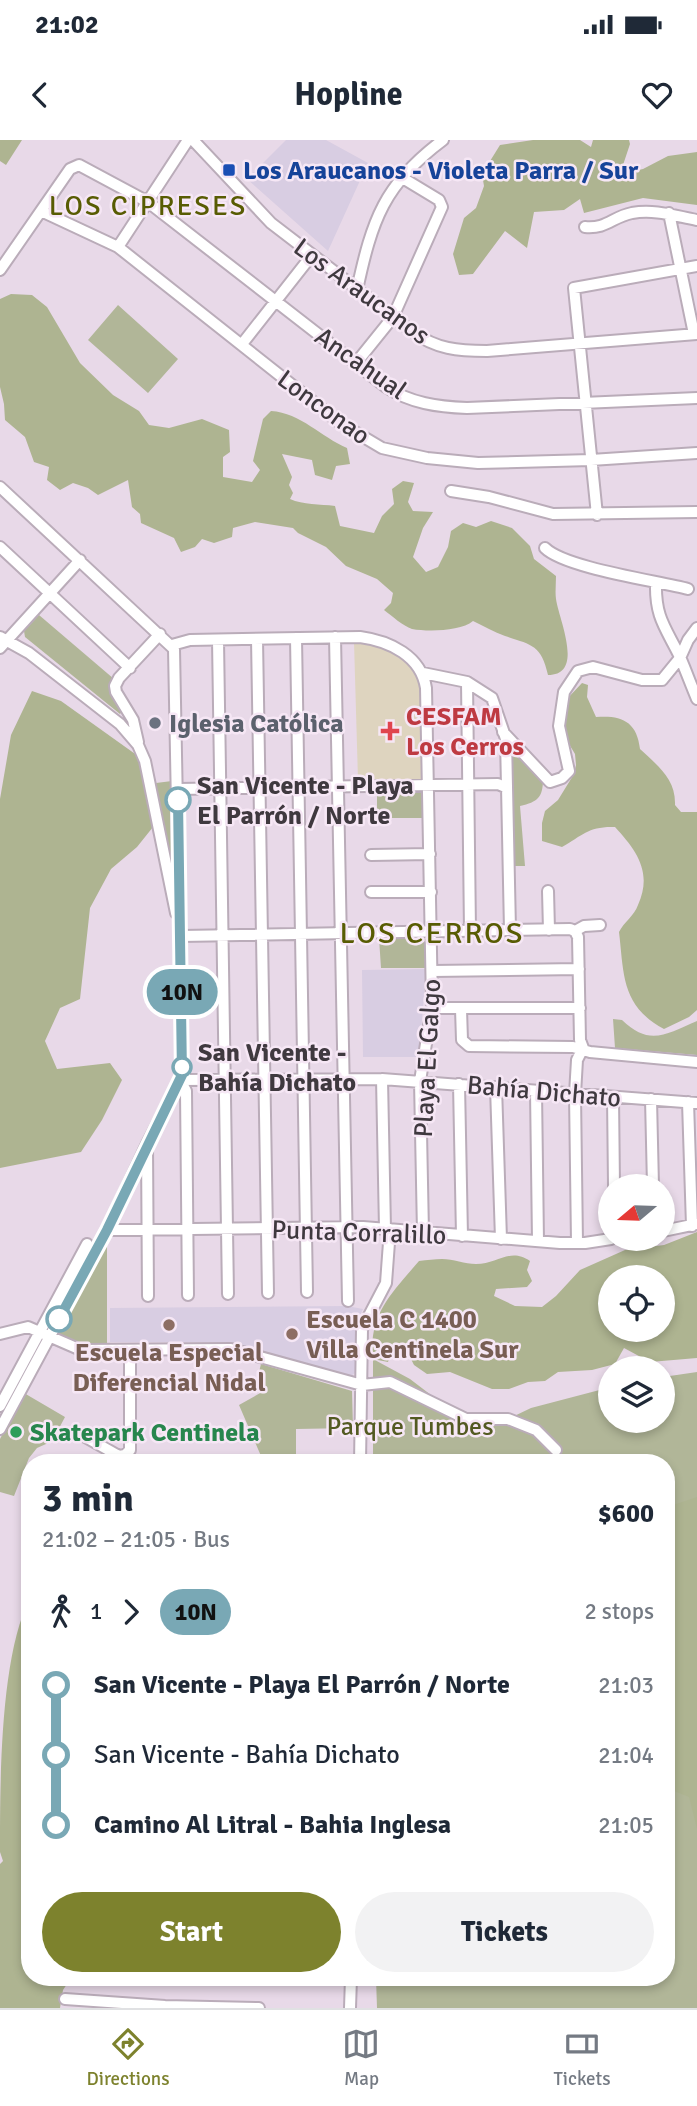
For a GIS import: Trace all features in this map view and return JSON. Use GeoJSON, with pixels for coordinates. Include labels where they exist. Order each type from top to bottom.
{"type":"FeatureCollection","features":[{"type":"Feature","properties":{"kind":"street"},"geometry":{"type":"LineString","coordinates":[[118,247],[190,140]]}},
{"type":"Feature","properties":{"kind":"street","name":"Los Araucanos"},"geometry":{"type":"LineString","coordinates":[[190,140],[271,223],[427,341],[455,350],[487,351],[695,334]]}},
{"type":"Feature","properties":{"kind":"street"},"geometry":{"type":"LineString","coordinates":[[357,290],[374,223],[386,199],[401,177],[419,158],[443,140]]}},
{"type":"Feature","properties":{"kind":"street","name":"Ancahual"},"geometry":{"type":"LineString","coordinates":[[41,211],[70,169],[76,165],[82,167],[148,202],[393,392],[409,399],[432,405],[467,408],[697,398]]}},
{"type":"Feature","properties":{"kind":"street"},"geometry":{"type":"LineString","coordinates":[[356,363],[393,317],[442,209],[442,203],[401,177]]}},
{"type":"Feature","properties":{"kind":"street"},"geometry":{"type":"LineString","coordinates":[[0,270],[41,211]]}},
{"type":"Feature","properties":{"kind":"street","name":"Lonconao"},"geometry":{"type":"LineString","coordinates":[[41,211],[118,247],[340,423],[382,448],[413,456],[460,462],[591,460],[697,453]]}},
{"type":"Feature","properties":{"kind":"street"},"geometry":{"type":"LineString","coordinates":[[585,227],[602,227],[623,215],[634,213],[669,213],[697,220]]}},
{"type":"Feature","properties":{"kind":"street"},"geometry":{"type":"LineString","coordinates":[[669,213],[695,334]]}},
{"type":"Feature","properties":{"kind":"street"},"geometry":{"type":"LineString","coordinates":[[243,344],[312,256]]}},
{"type":"Feature","properties":{"kind":"street"},"geometry":{"type":"LineString","coordinates":[[597,514],[574,288],[697,266]]}},
{"type":"Feature","properties":{"kind":"street"},"geometry":{"type":"LineString","coordinates":[[0,487],[172,645],[176,658],[181,936],[180,1080],[107,1230],[0,1406]]}},
{"type":"Feature","properties":{"kind":"street"},"geometry":{"type":"LineString","coordinates":[[451,491],[506,501],[545,513],[697,512]]}},
{"type":"Feature","properties":{"kind":"street"},"geometry":{"type":"LineString","coordinates":[[0,547],[130,668]]}},
{"type":"Feature","properties":{"kind":"street"},"geometry":{"type":"LineString","coordinates":[[545,548],[556,556],[688,589]]}},
{"type":"Feature","properties":{"kind":"street"},"geometry":{"type":"LineString","coordinates":[[80,560],[2,641],[29,653],[120,724],[138,745]]}},
{"type":"Feature","properties":{"kind":"street"},"geometry":{"type":"LineString","coordinates":[[656,583],[657,612],[697,699]]}},
{"type":"Feature","properties":{"kind":"street"},"geometry":{"type":"LineString","coordinates":[[503,732],[550,782],[562,778],[569,771],[559,726],[562,703],[564,692],[578,671],[593,667],[642,680],[662,680],[680,658],[697,628]]}},
{"type":"Feature","properties":{"kind":"street"},"geometry":{"type":"LineString","coordinates":[[160,634],[117,681],[115,688],[135,725],[138,745],[147,768],[181,936]]}},
{"type":"Feature","properties":{"kind":"street"},"geometry":{"type":"LineString","coordinates":[[335,637],[348,1301]]}},
{"type":"Feature","properties":{"kind":"street"},"geometry":{"type":"LineString","coordinates":[[172,645],[185,641],[360,637],[383,643],[408,656],[423,673],[467,682],[492,698],[508,746],[505,787],[508,794],[510,930]]}},
{"type":"Feature","properties":{"kind":"street"},"geometry":{"type":"LineString","coordinates":[[296,638],[307,1292]]}},
{"type":"Feature","properties":{"kind":"street"},"geometry":{"type":"LineString","coordinates":[[257,639],[268,1293]]}},
{"type":"Feature","properties":{"kind":"street"},"geometry":{"type":"LineString","coordinates":[[218,640],[228,1294]]}},
{"type":"Feature","properties":{"kind":"street","name":"Playa El Galgo"},"geometry":{"type":"LineString","coordinates":[[423,673],[430,785],[434,1009],[420,1081],[423,1233]]}},
{"type":"Feature","properties":{"kind":"street"},"geometry":{"type":"LineString","coordinates":[[467,682],[470,931]]}},
{"type":"Feature","properties":{"kind":"street"},"geometry":{"type":"LineString","coordinates":[[178,789],[498,784],[505,787]]}},
{"type":"Feature","properties":{"kind":"street"},"geometry":{"type":"LineString","coordinates":[[371,855],[430,854]]}},
{"type":"Feature","properties":{"kind":"street"},"geometry":{"type":"LineString","coordinates":[[548,891],[549,930]]}},
{"type":"Feature","properties":{"kind":"street"},"geometry":{"type":"LineString","coordinates":[[371,892],[431,892]]}},
{"type":"Feature","properties":{"kind":"street"},"geometry":{"type":"LineString","coordinates":[[181,936],[575,931],[584,926],[600,925]]}},
{"type":"Feature","properties":{"kind":"street"},"geometry":{"type":"LineString","coordinates":[[575,931],[578,937],[580,1040],[583,1048],[577,1060],[575,1094],[577,1243]]}},
{"type":"Feature","properties":{"kind":"street"},"geometry":{"type":"LineString","coordinates":[[432,971],[579,969]]}},
{"type":"Feature","properties":{"kind":"street"},"geometry":{"type":"LineString","coordinates":[[434,1009],[580,1008]]}},
{"type":"Feature","properties":{"kind":"street"},"geometry":{"type":"LineString","coordinates":[[461,1009],[462,1040],[469,1046],[583,1048],[590,1052],[697,1062]]}},
{"type":"Feature","properties":{"kind":"street"},"geometry":{"type":"LineString","coordinates":[[360,1454],[362,1329],[386,1283],[388,1229],[382,1079]]}},
{"type":"Feature","properties":{"kind":"street","name":"Bahía Dichato"},"geometry":{"type":"LineString","coordinates":[[180,1080],[382,1079],[693,1102]]}},
{"type":"Feature","properties":{"kind":"street"},"geometry":{"type":"LineString","coordinates":[[180,1080],[186,1091],[188,1295]]}},
{"type":"Feature","properties":{"kind":"street"},"geometry":{"type":"LineString","coordinates":[[459,1084],[462,1236]]}},
{"type":"Feature","properties":{"kind":"street"},"geometry":{"type":"LineString","coordinates":[[496,1087],[501,1239]]}},
{"type":"Feature","properties":{"kind":"street"},"geometry":{"type":"LineString","coordinates":[[536,1091],[538,1241]]}},
{"type":"Feature","properties":{"kind":"street"},"geometry":{"type":"LineString","coordinates":[[613,1097],[614,1174]]}},
{"type":"Feature","properties":{"kind":"street"},"geometry":{"type":"LineString","coordinates":[[651,1099],[653,1174]]}},
{"type":"Feature","properties":{"kind":"street"},"geometry":{"type":"LineString","coordinates":[[676,1229],[695,1225],[693,1102]]}},
{"type":"Feature","properties":{"kind":"street"},"geometry":{"type":"LineString","coordinates":[[147,1144],[148,1296]]}},
{"type":"Feature","properties":{"kind":"street","name":"Punta Corralillo"},"geometry":{"type":"LineString","coordinates":[[107,1230],[347,1227],[538,1241],[577,1243],[598,1241]]}},
{"type":"Feature","properties":{"kind":"street"},"geometry":{"type":"LineString","coordinates":[[0,1429],[87,1244]]}},
{"type":"Feature","properties":{"kind":"street"},"geometry":{"type":"LineString","coordinates":[[0,1334],[22,1327],[45,1334],[74,1349],[232,1349],[362,1385],[390,1382],[466,1419],[508,1419],[536,1430],[556,1450]]}},
{"type":"Feature","properties":{"kind":"street"},"geometry":{"type":"LineString","coordinates":[[126,1454],[130,1450],[130,1350]]}},
{"type":"Feature","properties":{"kind":"street"},"geometry":{"type":"LineString","coordinates":[[80,1434],[117,1454]]}},
{"type":"Feature","properties":{"kind":"street"},"geometry":{"type":"LineString","coordinates":[[350,2008],[351,1986]]}},
{"type":"Feature","properties":{"kind":"street"},"geometry":{"type":"LineString","coordinates":[[65,2000],[165,2007],[259,2008]]}},
{"type":"Feature","properties":{"kind":"shaded area"},"geometry":{"type":"Polygon","coordinates":[[[286,140],[326,140],[368,163],[328,251],[247,179],[286,140]]]}},
{"type":"Feature","properties":{"kind":"shaded area","name":"CESFAM Los Cerros"},"geometry":{"type":"Polygon","coordinates":[[[354,642],[368,643],[391,651],[416,669],[421,681],[423,780],[358,780],[354,642]]]}},
{"type":"Feature","properties":{"kind":"shaded area"},"geometry":{"type":"Polygon","coordinates":[[[426,969],[419,1057],[363,1057],[362,970],[426,969]]]}},
{"type":"Feature","properties":{"kind":"shaded area","name":"Escuela C 1400 Villa Centinela Sur"},"geometry":{"type":"Polygon","coordinates":[[[347,1306],[363,1309],[356,1325],[356,1372],[351,1376],[229,1342],[110,1342],[110,1308],[347,1306]]]}},
{"type":"Feature","properties":{"kind":"green space"},"geometry":{"type":"Polygon","coordinates":[[[0,140],[22,140],[6,165],[0,161],[0,140]]]}},
{"type":"Feature","properties":{"kind":"green space"},"geometry":{"type":"Polygon","coordinates":[[[533,140],[580,140],[591,147],[593,140],[629,140],[620,174],[643,169],[668,156],[697,152],[697,205],[643,198],[584,213],[580,199],[564,210],[534,212],[527,248],[505,231],[473,274],[459,275],[453,254],[464,218],[476,208],[484,186],[482,174],[500,145],[533,140]]]}},
{"type":"Feature","properties":{"kind":"green space"},"geometry":{"type":"Polygon","coordinates":[[[11,294],[32,295],[47,307],[80,363],[113,395],[139,411],[149,425],[169,428],[202,419],[229,430],[230,452],[223,457],[223,477],[252,482],[260,470],[253,461],[263,419],[271,411],[292,416],[347,448],[350,464],[336,466],[332,480],[315,475],[312,460],[282,454],[292,477],[289,485],[293,493],[290,499],[335,506],[340,526],[374,533],[382,516],[394,504],[392,489],[403,481],[414,483],[408,502],[413,511],[433,512],[423,528],[413,557],[426,572],[438,567],[448,547],[451,531],[463,523],[476,527],[491,521],[512,528],[530,546],[534,559],[556,576],[556,599],[567,645],[565,666],[559,673],[548,675],[542,657],[534,647],[473,621],[461,627],[444,630],[409,628],[384,610],[391,603],[393,593],[377,579],[346,566],[326,547],[293,528],[255,522],[233,528],[232,537],[214,543],[202,539],[195,547],[181,552],[174,538],[141,523],[140,514],[132,507],[128,480],[98,495],[73,483],[60,490],[47,480],[49,467],[34,462],[25,437],[5,420],[0,387],[0,299],[11,294]]]}},
{"type":"Feature","properties":{"kind":"green space"},"geometry":{"type":"Polygon","coordinates":[[[118,305],[178,359],[148,393],[88,340],[118,305]]]}},
{"type":"Feature","properties":{"kind":"green space"},"geometry":{"type":"Polygon","coordinates":[[[39,615],[114,679],[123,710],[120,714],[25,637],[24,631],[39,615]]]}},
{"type":"Feature","properties":{"kind":"green space"},"geometry":{"type":"Polygon","coordinates":[[[582,683],[588,685],[587,697],[596,717],[613,717],[631,726],[640,749],[669,780],[675,796],[675,805],[681,812],[697,812],[697,1010],[664,1029],[640,1010],[632,999],[624,975],[619,932],[636,909],[644,882],[640,862],[630,844],[615,827],[592,830],[562,847],[542,841],[545,811],[558,800],[574,774],[575,754],[557,724],[566,700],[582,683]]]}},
{"type":"Feature","properties":{"kind":"green space"},"geometry":{"type":"Polygon","coordinates":[[[32,691],[61,701],[145,761],[153,827],[137,847],[111,869],[90,908],[80,999],[60,1008],[45,1041],[57,1069],[110,1063],[122,1080],[102,1120],[81,1152],[0,1168],[0,799],[11,735],[32,691]]]}},
{"type":"Feature","properties":{"kind":"green space"},"geometry":{"type":"Polygon","coordinates":[[[511,747],[543,779],[538,798],[520,806],[525,866],[515,866],[511,747]]]}},
{"type":"Feature","properties":{"kind":"green space"},"geometry":{"type":"Polygon","coordinates":[[[172,781],[174,879],[156,783],[172,781]]]}},
{"type":"Feature","properties":{"kind":"green space"},"geometry":{"type":"Polygon","coordinates":[[[420,791],[425,795],[425,818],[377,818],[377,792],[420,791]]]}},
{"type":"Feature","properties":{"kind":"green space"},"geometry":{"type":"Polygon","coordinates":[[[422,937],[425,941],[425,968],[381,968],[379,938],[422,937]]]}},
{"type":"Feature","properties":{"kind":"green space"},"geometry":{"type":"Polygon","coordinates":[[[613,1019],[622,1020],[650,1036],[667,1034],[697,1021],[697,1055],[615,1048],[613,1019]]]}},
{"type":"Feature","properties":{"kind":"green space"},"geometry":{"type":"Polygon","coordinates":[[[697,1232],[697,1358],[675,1360],[675,1356],[639,1356],[624,1348],[620,1356],[598,1356],[598,1368],[558,1372],[545,1381],[528,1382],[509,1389],[492,1389],[450,1372],[427,1374],[414,1365],[409,1355],[392,1349],[388,1362],[373,1359],[372,1343],[378,1317],[391,1294],[419,1261],[446,1259],[476,1264],[510,1256],[523,1257],[530,1261],[527,1270],[532,1281],[527,1287],[496,1289],[494,1296],[515,1306],[542,1307],[580,1270],[623,1251],[676,1251],[676,1240],[697,1232]]]}},
{"type":"Feature","properties":{"kind":"green space"},"geometry":{"type":"Polygon","coordinates":[[[107,1237],[107,1349],[92,1350],[54,1336],[107,1237]]]}},
{"type":"Feature","properties":{"kind":"green space","name":"Parque Tumbes"},"geometry":{"type":"Polygon","coordinates":[[[373,1359],[410,1379],[465,1421],[508,1419],[531,1408],[598,1390],[598,1433],[675,1433],[675,1375],[697,1372],[697,2008],[377,2008],[376,1986],[675,1986],[675,1454],[373,1454],[373,1359]]]}},
{"type":"Feature","properties":{"kind":"green space"},"geometry":{"type":"Polygon","coordinates":[[[261,1364],[352,1391],[353,1428],[296,1429],[296,1454],[260,1454],[239,1405],[262,1392],[259,1372],[261,1364]]]}},
{"type":"Feature","properties":{"kind":"green space"},"geometry":{"type":"Polygon","coordinates":[[[24,1393],[65,1417],[56,1434],[46,1444],[32,1454],[21,1454],[21,1478],[14,1496],[0,1492],[0,1439],[24,1393]]]}},
{"type":"Feature","properties":{"kind":"green space"},"geometry":{"type":"Polygon","coordinates":[[[697,1497],[697,1829],[689,1797],[675,1791],[675,1504],[697,1497]]]}},
{"type":"Feature","properties":{"kind":"green space"},"geometry":{"type":"Polygon","coordinates":[[[21,1620],[21,1986],[66,1986],[60,2008],[0,2008],[0,1864],[3,1861],[0,1852],[0,1791],[7,1685],[21,1620]]]}},
{"type":"Feature","properties":{"kind":"bus line","name":"10N"},"geometry":{"type":"LineString","coordinates":[[59,1319],[107,1230],[182,1075],[178,800]]}},
{"type":"Feature","properties":{"kind":"place","name":"Los Araucanos - Violeta Parra / Sur"},"geometry":{"type":"Point","coordinates":[229,170]}},
{"type":"Feature","properties":{"kind":"place","name":"Iglesia Católica"},"geometry":{"type":"Point","coordinates":[155,723]}},
{"type":"Feature","properties":{"kind":"place","name":"CESFAM Los Cerros"},"geometry":{"type":"Point","coordinates":[390,731]}},
{"type":"Feature","properties":{"kind":"place","name":"San Vicente - Playa El Parrón / Norte"},"geometry":{"type":"Point","coordinates":[178,800]}},
{"type":"Feature","properties":{"kind":"place","name":"San Vicente - Bahía Dichato"},"geometry":{"type":"Point","coordinates":[182,1067]}},
{"type":"Feature","properties":{"kind":"place","name":"Escuela Especial Diferencial Nidal"},"geometry":{"type":"Point","coordinates":[169,1325]}},
{"type":"Feature","properties":{"kind":"place","name":"Escuela C 1400 Villa Centinela Sur"},"geometry":{"type":"Point","coordinates":[292,1334]}},
{"type":"Feature","properties":{"kind":"place","name":"Skatepark Centinela"},"geometry":{"type":"Point","coordinates":[16,1432]}},
{"type":"Feature","properties":{"kind":"district","name":"LOS CIPRESES"},"geometry":{"type":"Point","coordinates":[148,205]}},
{"type":"Feature","properties":{"kind":"district","name":"LOS CERROS"},"geometry":{"type":"Point","coordinates":[432,933]}}]}
